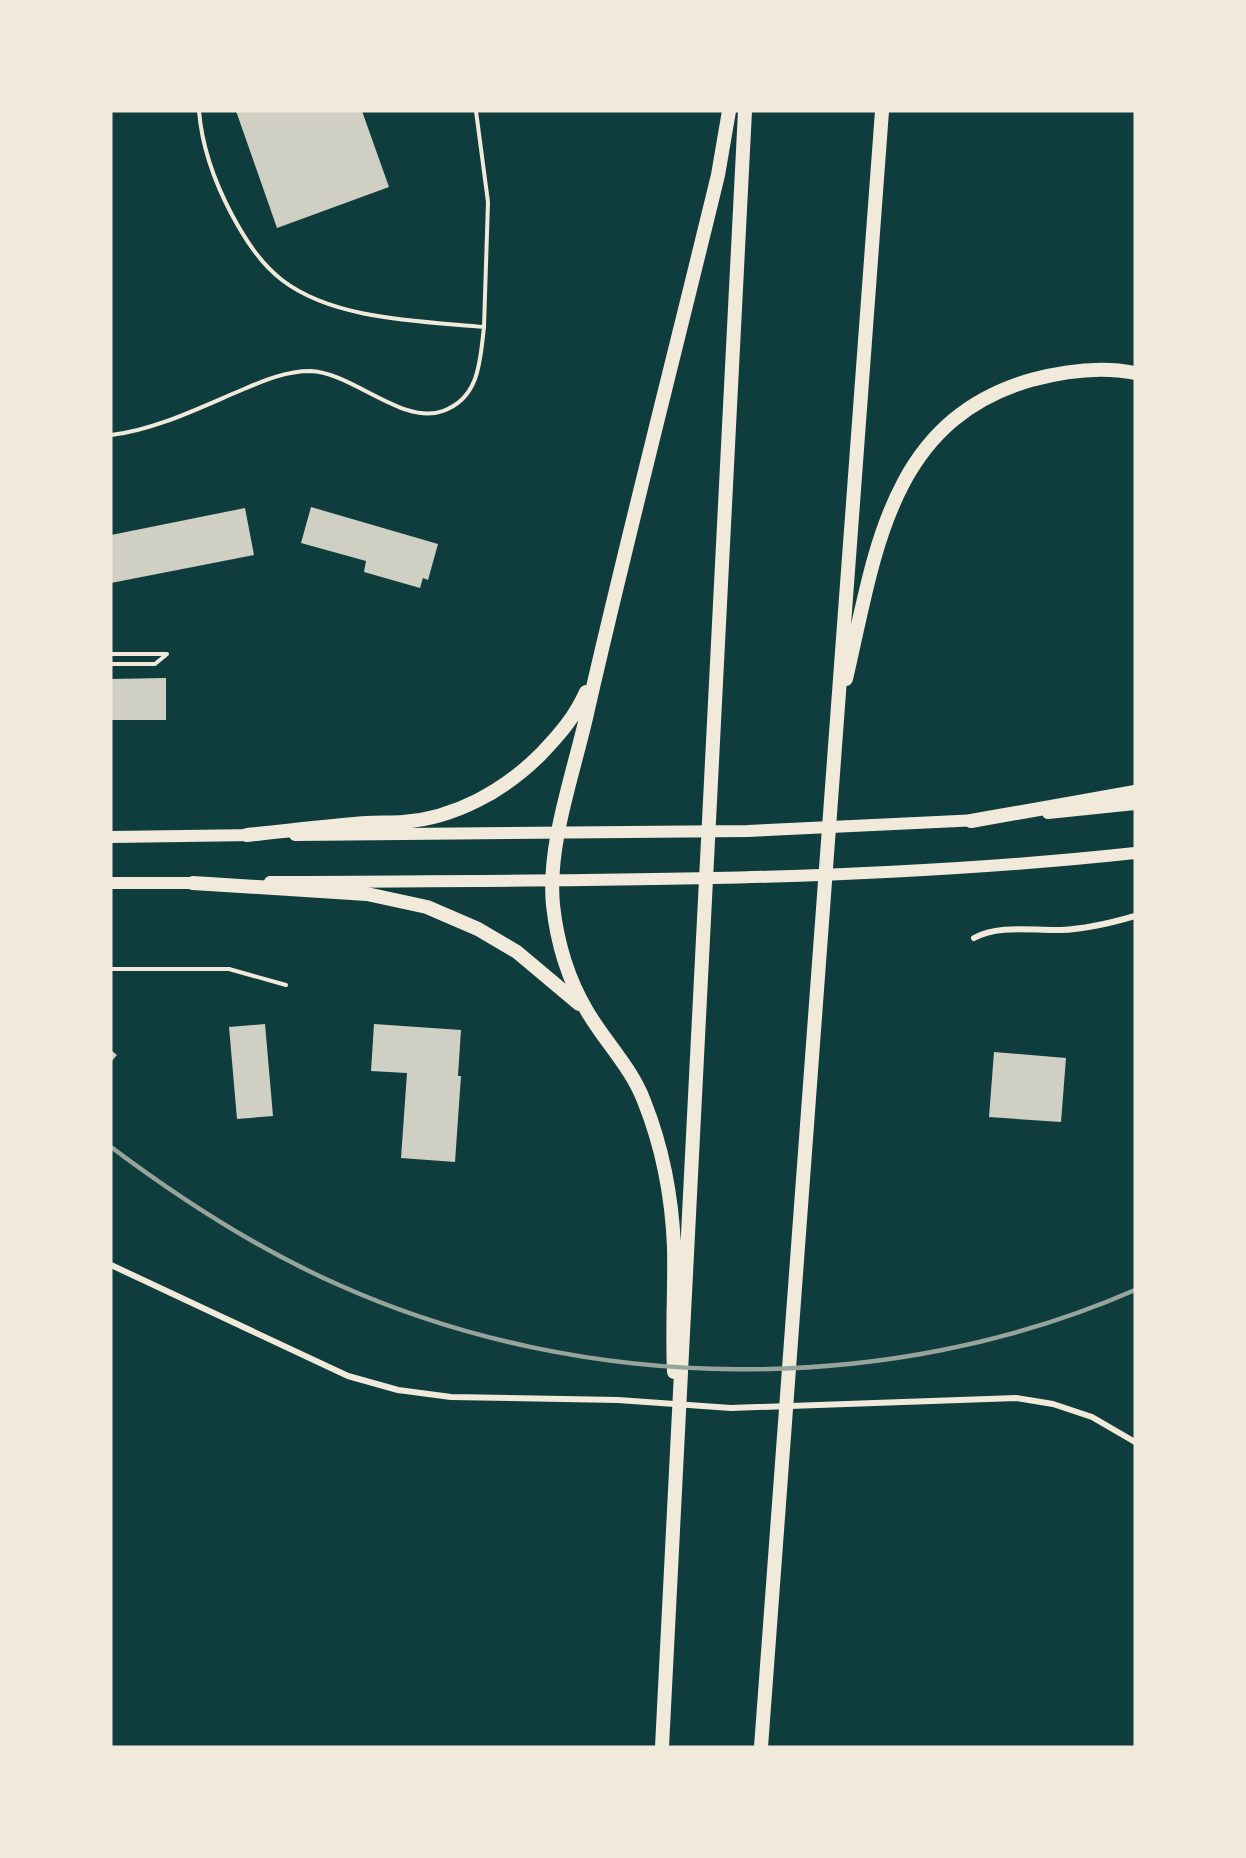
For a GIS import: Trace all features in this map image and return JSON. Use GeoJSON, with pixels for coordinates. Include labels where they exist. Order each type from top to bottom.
{"type":"FeatureCollection","features":[{"type":"Feature","properties":{"kind":"highway"},"geometry":{"type":"LineString","coordinates":[[678,1303],[670,1202],[655,1131],[643,1097],[623,1062],[588,1012],[561,948],[555,925],[552,880],[559,834],[598,662],[718,175],[729,111]]}},
{"type":"Feature","properties":{"kind":"highway"},"geometry":{"type":"LineString","coordinates":[[662,1747],[677,1452],[678,1303],[712,773],[745,111]]}},
{"type":"Feature","properties":{"kind":"highway"},"geometry":{"type":"LineString","coordinates":[[761,1747],[882,111]]}},
{"type":"Feature","properties":{"kind":"highway"},"geometry":{"type":"LineString","coordinates":[[837,722],[872,561],[884,523],[899,491],[925,450],[963,412],[1007,387],[1074,371],[1102,370],[1135,374]]}},
{"type":"Feature","properties":{"kind":"highway"},"geometry":{"type":"LineString","coordinates":[[247,835],[369,823],[405,822],[444,814],[487,796],[529,766],[565,729],[579,708],[598,662]]}},
{"type":"Feature","properties":{"kind":"highway"},"geometry":{"type":"LineString","coordinates":[[971,821],[1135,792]]}},
{"type":"Feature","properties":{"kind":"highway"},"geometry":{"type":"LineString","coordinates":[[193,883],[367,894],[427,907],[478,930],[517,952],[588,1012]]}},
{"type":"Feature","properties":{"kind":"main road"},"geometry":{"type":"LineString","coordinates":[[111,837],[559,834],[817,829],[971,821],[1135,804]]}},
{"type":"Feature","properties":{"kind":"main road"},"geometry":{"type":"LineString","coordinates":[[111,883],[552,880],[908,872],[1135,853]]}},
{"type":"Feature","properties":{"kind":"street"},"geometry":{"type":"LineString","coordinates":[[974,938],[985,932],[1000,930],[1063,930],[1101,926],[1135,916]]}},
{"type":"Feature","properties":{"kind":"street"},"geometry":{"type":"LineString","coordinates":[[111,1264],[348,1376],[398,1390],[451,1397],[618,1400],[731,1408],[1016,1398],[1053,1404],[1092,1417],[1135,1442]]}},
{"type":"Feature","properties":{"kind":"lane"},"geometry":{"type":"LineString","coordinates":[[200,111],[204,142],[229,209],[255,252],[281,280],[315,299],[359,311],[400,319],[484,327]]}},
{"type":"Feature","properties":{"kind":"lane"},"geometry":{"type":"LineString","coordinates":[[111,435],[146,427],[275,376],[310,371],[345,380],[414,411],[442,412],[458,404],[471,391],[479,365],[484,327],[488,202],[476,111]]}},
{"type":"Feature","properties":{"kind":"lane"},"geometry":{"type":"LineString","coordinates":[[111,654],[167,654],[155,664],[111,664]]}},
{"type":"Feature","properties":{"kind":"lane"},"geometry":{"type":"LineString","coordinates":[[111,969],[218,968],[250,973],[286,985]]}},
{"type":"Feature","properties":{"kind":"building"},"geometry":{"type":"Polygon","coordinates":[[[236,111],[362,111],[389,187],[277,228],[236,111]]]}},
{"type":"Feature","properties":{"kind":"building"},"geometry":{"type":"Polygon","coordinates":[[[311,507],[438,544],[428,580],[423,578],[420,588],[364,572],[366,561],[301,543],[311,507]]]}},
{"type":"Feature","properties":{"kind":"building"},"geometry":{"type":"Polygon","coordinates":[[[245,508],[254,555],[111,583],[111,535],[245,508]]]}},
{"type":"Feature","properties":{"kind":"building"},"geometry":{"type":"Polygon","coordinates":[[[166,678],[166,720],[111,720],[111,679],[166,678]]]}},
{"type":"Feature","properties":{"kind":"building"},"geometry":{"type":"Polygon","coordinates":[[[265,1024],[273,1116],[237,1119],[229,1027],[265,1024]]]}},
{"type":"Feature","properties":{"kind":"building"},"geometry":{"type":"Polygon","coordinates":[[[374,1024],[461,1030],[458,1076],[461,1076],[455,1162],[401,1158],[407,1073],[371,1071],[374,1024]]]}},
{"type":"Feature","properties":{"kind":"building"},"geometry":{"type":"Polygon","coordinates":[[[111,1050],[117,1055],[111,1062],[111,1050]]]}},
{"type":"Feature","properties":{"kind":"building"},"geometry":{"type":"Polygon","coordinates":[[[994,1052],[1066,1058],[1061,1122],[989,1117],[994,1052]]]}},
{"type":"Feature","properties":{"kind":"railway"},"geometry":{"type":"LineString","coordinates":[[111,1147],[221,1223],[279,1256],[339,1285],[434,1321],[532,1347],[634,1363],[737,1369],[839,1365],[941,1350],[1040,1325],[1135,1290]]}}]}
